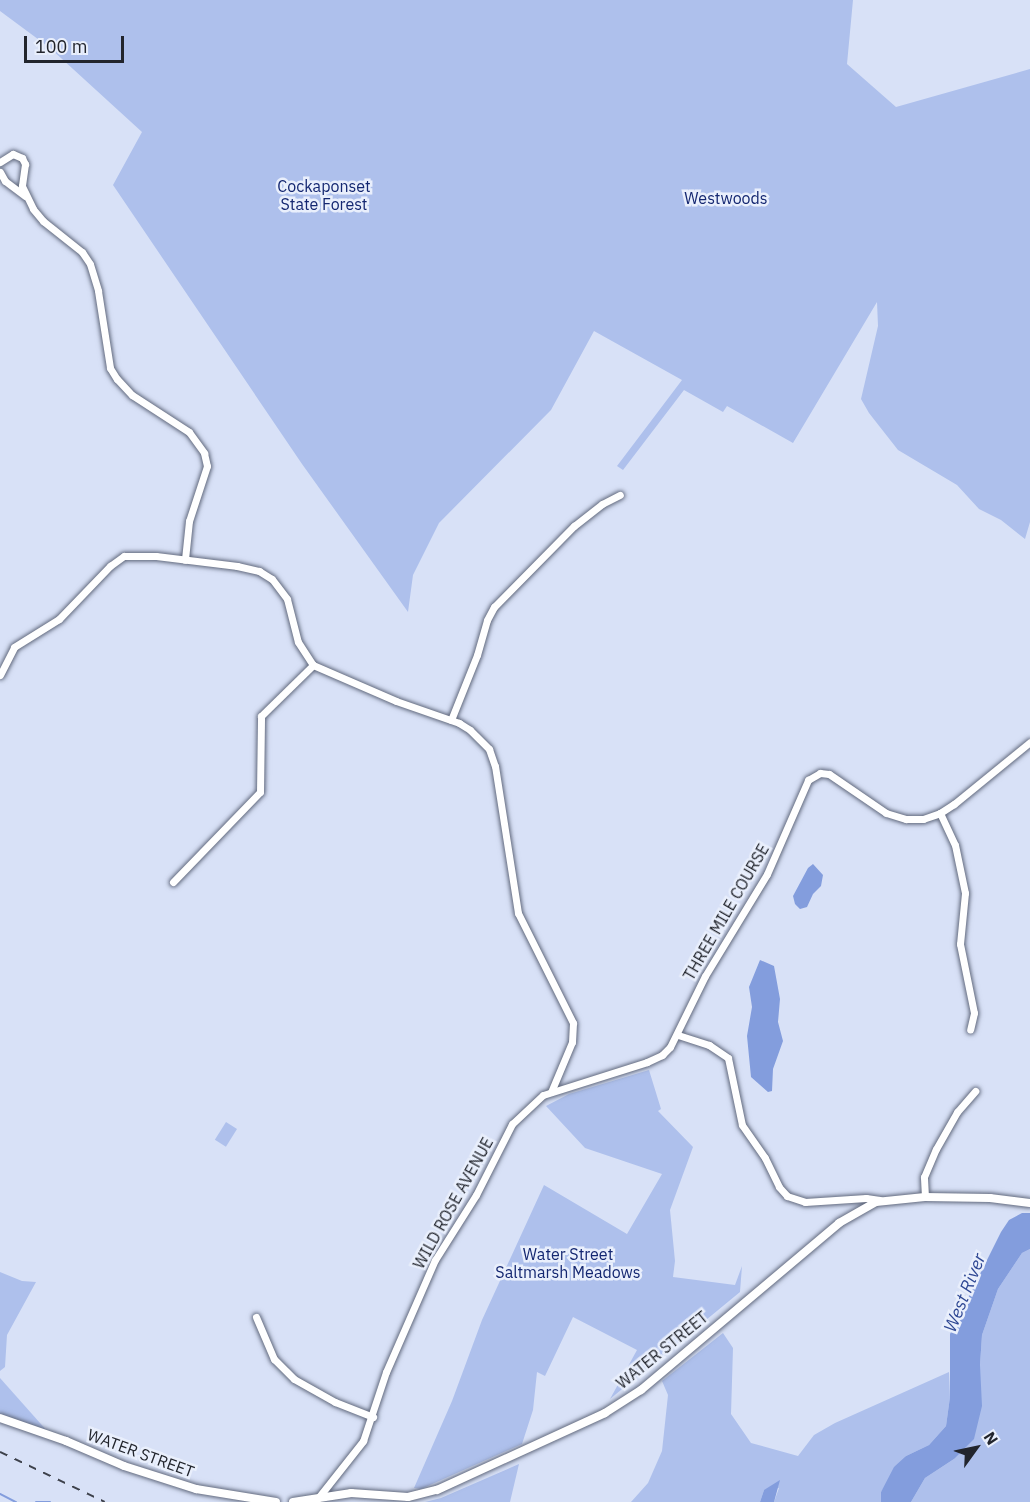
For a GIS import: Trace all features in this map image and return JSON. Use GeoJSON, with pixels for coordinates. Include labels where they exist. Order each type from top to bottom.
{"type":"FeatureCollection","features":[{"type":"Feature","properties":{"kind":"main road","name":"WATER STREET"},"geometry":{"type":"LineString","coordinates":[[293,1502],[351,1492],[408,1497],[437,1490],[605,1413],[640,1390],[838,1223],[881,1200],[925,1197],[990,1198],[1030,1203]]}},
{"type":"Feature","properties":{"kind":"main road","name":"WATER STREET"},"geometry":{"type":"LineString","coordinates":[[0,1418],[66,1441],[124,1466],[196,1489],[276,1502]]}},
{"type":"Feature","properties":{"kind":"street"},"geometry":{"type":"LineString","coordinates":[[0,162],[13,154],[22,158],[25,164],[22,186],[25,196]]}},
{"type":"Feature","properties":{"kind":"street"},"geometry":{"type":"LineString","coordinates":[[0,172],[5,181],[25,196],[44,221],[82,252],[90,264],[110,368],[117,379],[132,394],[189,432],[204,453],[207,466],[189,521],[185,560]]}},
{"type":"Feature","properties":{"kind":"street"},"geometry":{"type":"LineString","coordinates":[[451,720],[477,654],[487,620],[494,607],[573,526],[602,504],[620,495]]}},
{"type":"Feature","properties":{"kind":"street"},"geometry":{"type":"LineString","coordinates":[[0,675],[14,647],[59,619],[115,561],[131,555],[249,568],[277,583],[290,607],[298,642],[313,665],[396,701],[451,720],[480,738],[493,757],[513,868],[518,913],[573,1023],[572,1042],[551,1092]]}},
{"type":"Feature","properties":{"kind":"street"},"geometry":{"type":"LineString","coordinates":[[173,882],[260,792],[261,716],[313,665]]}},
{"type":"Feature","properties":{"kind":"street","name":"THREE MILE COURSE"},"geometry":{"type":"LineString","coordinates":[[678,1035],[705,976],[770,866],[800,795],[811,778],[820,773],[829,774],[876,807],[895,816],[923,819],[940,813],[1030,742]]}},
{"type":"Feature","properties":{"kind":"street"},"geometry":{"type":"LineString","coordinates":[[940,813],[955,845],[965,893],[960,944],[974,1013],[970,1030]]}},
{"type":"Feature","properties":{"kind":"street"},"geometry":{"type":"LineString","coordinates":[[678,1035],[714,1047],[728,1058],[742,1125],[765,1158],[778,1187],[787,1196],[805,1202],[866,1198],[881,1200]]}},
{"type":"Feature","properties":{"kind":"street","name":"WILD ROSE AVENUE"},"geometry":{"type":"LineString","coordinates":[[318,1498],[358,1449],[373,1417],[386,1371],[440,1248],[480,1188],[513,1124],[532,1103],[551,1092],[656,1059],[667,1051],[678,1035]]}},
{"type":"Feature","properties":{"kind":"street"},"geometry":{"type":"LineString","coordinates":[[925,1197],[924,1177],[936,1149],[957,1112],[975,1091]]}},
{"type":"Feature","properties":{"kind":"street"},"geometry":{"type":"LineString","coordinates":[[256,1317],[274,1359],[294,1379],[335,1402],[373,1417]]}},
{"type":"Feature","properties":{"kind":"green space"},"geometry":{"type":"Polygon","coordinates":[[[0,0],[853,0],[847,64],[896,107],[1030,69],[1030,522],[1025,539],[1001,520],[979,509],[957,485],[898,450],[869,413],[861,399],[878,326],[877,302],[793,443],[727,406],[723,412],[684,390],[623,470],[617,466],[682,380],[594,331],[551,410],[439,523],[413,575],[408,612],[302,464],[113,185],[142,132],[50,48],[0,11],[0,0]]]}},
{"type":"Feature","properties":{"kind":"green space","name":"Water Street Saltmarsh Meadows"},"geometry":{"type":"Polygon","coordinates":[[[649,1070],[661,1109],[658,1111],[693,1147],[670,1210],[675,1261],[673,1277],[735,1285],[742,1266],[740,1292],[610,1399],[637,1350],[573,1317],[545,1376],[537,1372],[533,1410],[522,1444],[421,1489],[414,1488],[452,1401],[482,1320],[544,1185],[627,1234],[662,1174],[585,1148],[546,1106],[569,1094],[649,1070]]]}},
{"type":"Feature","properties":{"kind":"green space"},"geometry":{"type":"Polygon","coordinates":[[[226,1122],[237,1129],[226,1147],[215,1140],[226,1122]]]}},
{"type":"Feature","properties":{"kind":"green space"},"geometry":{"type":"Polygon","coordinates":[[[1030,1249],[1030,1502],[911,1502],[925,1478],[954,1459],[980,1365],[982,1335],[998,1289],[1022,1253],[1030,1249]]]}},
{"type":"Feature","properties":{"kind":"green space"},"geometry":{"type":"Polygon","coordinates":[[[0,1272],[22,1281],[36,1282],[7,1335],[5,1367],[0,1371],[0,1272]]]}},
{"type":"Feature","properties":{"kind":"green space"},"geometry":{"type":"Polygon","coordinates":[[[723,1333],[733,1348],[731,1414],[751,1443],[798,1456],[814,1435],[835,1423],[949,1372],[950,1397],[946,1426],[929,1445],[906,1456],[881,1492],[881,1502],[774,1502],[779,1488],[764,1490],[760,1502],[631,1502],[648,1483],[662,1451],[668,1395],[662,1381],[723,1333]]]}},
{"type":"Feature","properties":{"kind":"green space"},"geometry":{"type":"Polygon","coordinates":[[[0,1378],[48,1432],[0,1415],[0,1378]]]}},
{"type":"Feature","properties":{"kind":"green space"},"geometry":{"type":"Polygon","coordinates":[[[519,1464],[510,1502],[425,1502],[441,1498],[519,1464]]]}},
{"type":"Feature","properties":{"kind":"shaded area"},"geometry":{"type":"Polygon","coordinates":[[[813,864],[823,875],[821,886],[813,894],[807,907],[800,909],[795,904],[793,896],[808,868],[813,864]]]}},
{"type":"Feature","properties":{"kind":"shaded area"},"geometry":{"type":"Polygon","coordinates":[[[760,960],[774,966],[780,999],[778,1022],[783,1041],[773,1069],[772,1091],[768,1092],[751,1077],[747,1036],[752,1007],[749,987],[760,960]]]}},
{"type":"Feature","properties":{"kind":"shaded area"},"geometry":{"type":"Polygon","coordinates":[[[1022,1213],[1030,1213],[1030,1249],[1022,1253],[998,1289],[982,1335],[980,1365],[982,1406],[974,1439],[954,1459],[925,1478],[911,1502],[881,1502],[881,1492],[894,1467],[906,1456],[929,1445],[946,1426],[950,1397],[950,1334],[1001,1232],[1009,1220],[1022,1213]]]}},
{"type":"Feature","properties":{"kind":"shaded area"},"geometry":{"type":"Polygon","coordinates":[[[780,1480],[774,1502],[760,1502],[764,1490],[780,1480]]]}},
{"type":"Feature","properties":{"kind":"waterway"},"geometry":{"type":"LineString","coordinates":[[0,1494],[16,1502]]}},
{"type":"Feature","properties":{"kind":"waterway"},"geometry":{"type":"LineString","coordinates":[[36,1502],[50,1502]]}},
{"type":"Feature","properties":{"kind":"railway"},"geometry":{"type":"LineString","coordinates":[[0,1452],[105,1502]]}},
{"type":"Feature","properties":{"kind":"park label","name":"Cockaponset State Forest"},"geometry":{"type":"Point","coordinates":[324,195]}},
{"type":"Feature","properties":{"kind":"park label","name":"Westwoods"},"geometry":{"type":"Point","coordinates":[726,198]}},
{"type":"Feature","properties":{"kind":"water label","name":"West River"},"geometry":{"type":"Point","coordinates":[965,1293]}}]}
